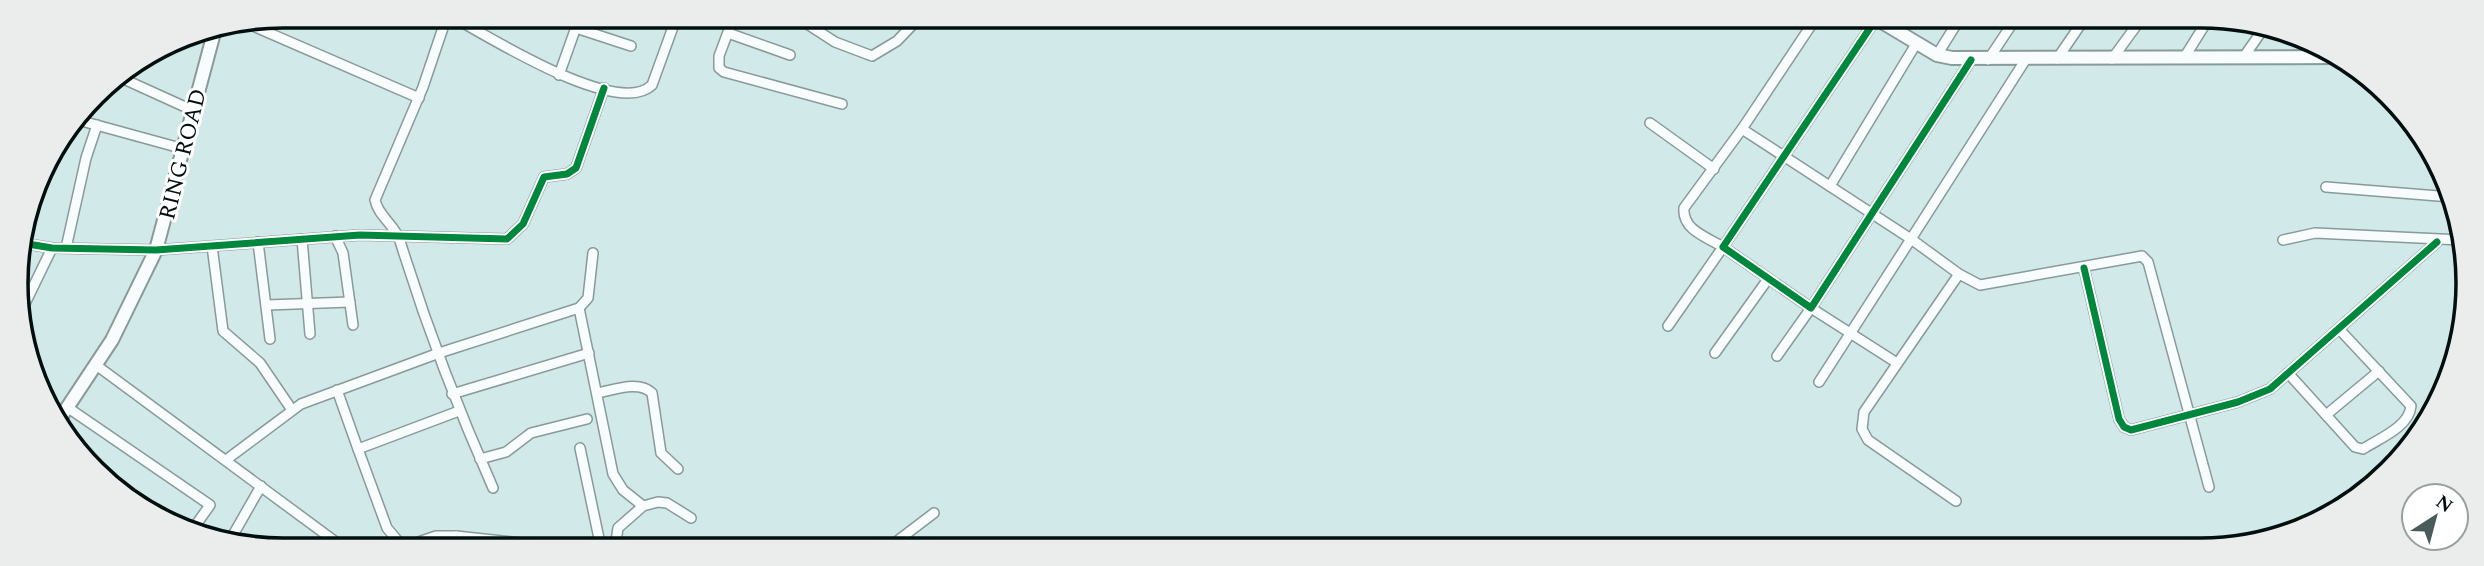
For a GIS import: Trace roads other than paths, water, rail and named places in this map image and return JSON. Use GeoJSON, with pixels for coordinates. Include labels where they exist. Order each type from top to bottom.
{"type":"FeatureCollection","features":[{"type":"Feature","properties":{"kind":"street"},"geometry":{"type":"LineString","coordinates":[[445,28],[419,98],[375,200],[376,207],[399,237],[410,279],[452,394],[493,488]]}},
{"type":"Feature","properties":{"kind":"street"},"geometry":{"type":"LineString","coordinates":[[470,28],[559,75],[604,88],[634,93],[648,88],[672,28]]}},
{"type":"Feature","properties":{"kind":"street"},"geometry":{"type":"LineString","coordinates":[[559,75],[576,28]]}},
{"type":"Feature","properties":{"kind":"street"},"geometry":{"type":"LineString","coordinates":[[579,28],[631,46]]}},
{"type":"Feature","properties":{"kind":"street"},"geometry":{"type":"LineString","coordinates":[[730,28],[718,64],[727,75],[842,104]]}},
{"type":"Feature","properties":{"kind":"street"},"geometry":{"type":"LineString","coordinates":[[813,28],[835,42],[872,56],[897,41],[909,28]]}},
{"type":"Feature","properties":{"kind":"street"},"geometry":{"type":"LineString","coordinates":[[1809,28],[1742,129],[1684,208],[1683,218],[1688,226],[1897,363]]}},
{"type":"Feature","properties":{"kind":"street"},"geometry":{"type":"LineString","coordinates":[[1668,326],[1785,157],[1869,28]]}},
{"type":"Feature","properties":{"kind":"street"},"geometry":{"type":"LineString","coordinates":[[1898,28],[1916,44],[1937,55],[1970,60],[2321,58]]}},
{"type":"Feature","properties":{"kind":"street"},"geometry":{"type":"LineString","coordinates":[[1937,55],[1955,28]]}},
{"type":"Feature","properties":{"kind":"street"},"geometry":{"type":"LineString","coordinates":[[1988,60],[2009,28]]}},
{"type":"Feature","properties":{"kind":"street"},"geometry":{"type":"LineString","coordinates":[[2057,59],[2078,28]]}},
{"type":"Feature","properties":{"kind":"street"},"geometry":{"type":"LineString","coordinates":[[2112,59],[2135,28]]}},
{"type":"Feature","properties":{"kind":"street"},"geometry":{"type":"LineString","coordinates":[[2184,58],[2203,28]]}},
{"type":"Feature","properties":{"kind":"street"},"geometry":{"type":"LineString","coordinates":[[261,29],[419,98]]}},
{"type":"Feature","properties":{"kind":"street"},"geometry":{"type":"LineString","coordinates":[[728,33],[790,55]]}},
{"type":"Feature","properties":{"kind":"street"},"geometry":{"type":"LineString","coordinates":[[2243,58],[2259,35]]}},
{"type":"Feature","properties":{"kind":"street","name":"RING ROAD"},"geometry":{"type":"LineString","coordinates":[[63,412],[113,340],[156,250],[213,38]]}},
{"type":"Feature","properties":{"kind":"street"},"geometry":{"type":"LineString","coordinates":[[1830,186],[1916,44]]}},
{"type":"Feature","properties":{"kind":"street"},"geometry":{"type":"LineString","coordinates":[[1819,382],[2026,59]]}},
{"type":"Feature","properties":{"kind":"street"},"geometry":{"type":"LineString","coordinates":[[1777,356],[1811,308],[1970,60]]}},
{"type":"Feature","properties":{"kind":"street"},"geometry":{"type":"LineString","coordinates":[[128,81],[194,111]]}},
{"type":"Feature","properties":{"kind":"street"},"geometry":{"type":"LineString","coordinates":[[31,244],[52,248],[156,250],[335,236],[511,238],[523,224],[544,177],[548,174],[568,174],[576,168],[604,88]]}},
{"type":"Feature","properties":{"kind":"street"},"geometry":{"type":"LineString","coordinates":[[86,122],[184,149]]}},
{"type":"Feature","properties":{"kind":"street"},"geometry":{"type":"LineString","coordinates":[[1650,123],[1714,169]]}},
{"type":"Feature","properties":{"kind":"street"},"geometry":{"type":"LineString","coordinates":[[66,248],[86,158],[97,125]]}},
{"type":"Feature","properties":{"kind":"street"},"geometry":{"type":"LineString","coordinates":[[1742,129],[1959,274],[1980,285],[2142,256],[2147,262],[2209,487]]}},
{"type":"Feature","properties":{"kind":"street"},"geometry":{"type":"LineString","coordinates":[[2326,187],[2440,196]]}},
{"type":"Feature","properties":{"kind":"street"},"geometry":{"type":"LineString","coordinates":[[2283,240],[2315,233],[2437,242],[2452,241]]}},
{"type":"Feature","properties":{"kind":"street"},"geometry":{"type":"LineString","coordinates":[[335,236],[343,253],[353,325]]}},
{"type":"Feature","properties":{"kind":"street"},"geometry":{"type":"LineString","coordinates":[[302,239],[310,334]]}},
{"type":"Feature","properties":{"kind":"street"},"geometry":{"type":"LineString","coordinates":[[258,242],[270,339]]}},
{"type":"Feature","properties":{"kind":"street"},"geometry":{"type":"LineString","coordinates":[[2084,268],[2119,419],[2124,427],[2141,428],[2261,394],[2437,242]]}},
{"type":"Feature","properties":{"kind":"street"},"geometry":{"type":"LineString","coordinates":[[212,246],[223,331],[267,371],[292,410]]}},
{"type":"Feature","properties":{"kind":"street"},"geometry":{"type":"LineString","coordinates":[[29,296],[52,248]]}},
{"type":"Feature","properties":{"kind":"street"},"geometry":{"type":"LineString","coordinates":[[226,460],[292,410],[337,390],[579,307],[588,298],[593,253]]}},
{"type":"Feature","properties":{"kind":"street"},"geometry":{"type":"LineString","coordinates":[[1956,501],[1868,440],[1862,429],[1864,412],[1959,274]]}},
{"type":"Feature","properties":{"kind":"street"},"geometry":{"type":"LineString","coordinates":[[1715,353],[1768,279]]}},
{"type":"Feature","properties":{"kind":"street"},"geometry":{"type":"LineString","coordinates":[[267,305],[350,302]]}},
{"type":"Feature","properties":{"kind":"street"},"geometry":{"type":"LineString","coordinates":[[579,307],[613,474],[623,490],[643,506]]}},
{"type":"Feature","properties":{"kind":"street"},"geometry":{"type":"LineString","coordinates":[[2288,373],[2355,447],[2363,449],[2404,422],[2410,414],[2411,406],[2339,329]]}},
{"type":"Feature","properties":{"kind":"street"},"geometry":{"type":"LineString","coordinates":[[452,394],[589,353]]}},
{"type":"Feature","properties":{"kind":"street"},"geometry":{"type":"LineString","coordinates":[[96,365],[331,538]]}},
{"type":"Feature","properties":{"kind":"street"},"geometry":{"type":"LineString","coordinates":[[2326,415],[2379,371]]}},
{"type":"Feature","properties":{"kind":"street"},"geometry":{"type":"LineString","coordinates":[[597,393],[639,386],[648,389],[652,393],[661,453],[678,469]]}},
{"type":"Feature","properties":{"kind":"street"},"geometry":{"type":"LineString","coordinates":[[337,390],[387,528],[395,538]]}},
{"type":"Feature","properties":{"kind":"street"},"geometry":{"type":"LineString","coordinates":[[67,407],[210,505],[197,523]]}},
{"type":"Feature","properties":{"kind":"street"},"geometry":{"type":"LineString","coordinates":[[358,449],[459,411]]}},
{"type":"Feature","properties":{"kind":"street"},"geometry":{"type":"LineString","coordinates":[[480,459],[506,452],[531,433],[587,419]]}},
{"type":"Feature","properties":{"kind":"street"},"geometry":{"type":"LineString","coordinates":[[580,448],[599,538]]}},
{"type":"Feature","properties":{"kind":"street"},"geometry":{"type":"LineString","coordinates":[[234,533],[261,486]]}},
{"type":"Feature","properties":{"kind":"street"},"geometry":{"type":"LineString","coordinates":[[616,538],[618,528],[643,506],[667,503],[691,519]]}},
{"type":"Feature","properties":{"kind":"street"},"geometry":{"type":"LineString","coordinates":[[901,538],[934,513]]}},
{"type":"Feature","properties":{"kind":"street"},"geometry":{"type":"LineString","coordinates":[[430,538],[469,538]]}}]}
